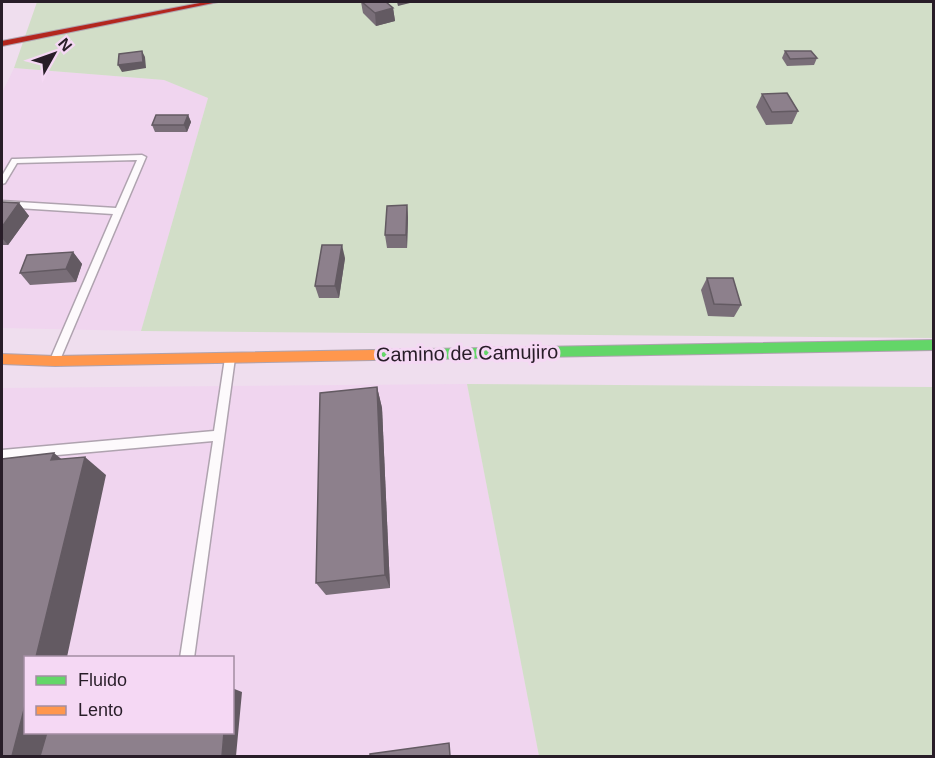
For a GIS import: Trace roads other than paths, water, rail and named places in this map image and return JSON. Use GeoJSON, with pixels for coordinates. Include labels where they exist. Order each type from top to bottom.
{"type":"FeatureCollection","features":[{"type":"Feature","properties":{"kind":"street"},"geometry":{"type":"LineString","coordinates":[[2,44],[214,2]]}},
{"type":"Feature","properties":{"kind":"street","name":"Camino de Camujiro"},"geometry":{"type":"LineString","coordinates":[[2,359],[55,361],[933,345]]}},
{"type":"Feature","properties":{"kind":"lane"},"geometry":{"type":"LineString","coordinates":[[2,181],[15,161],[142,157],[55,361]]}},
{"type":"Feature","properties":{"kind":"lane"},"geometry":{"type":"LineString","coordinates":[[2,204],[119,211]]}},
{"type":"Feature","properties":{"kind":"lane"},"geometry":{"type":"LineString","coordinates":[[187,656],[230,357]]}},
{"type":"Feature","properties":{"kind":"lane"},"geometry":{"type":"LineString","coordinates":[[2,455],[219,435]]}}]}
